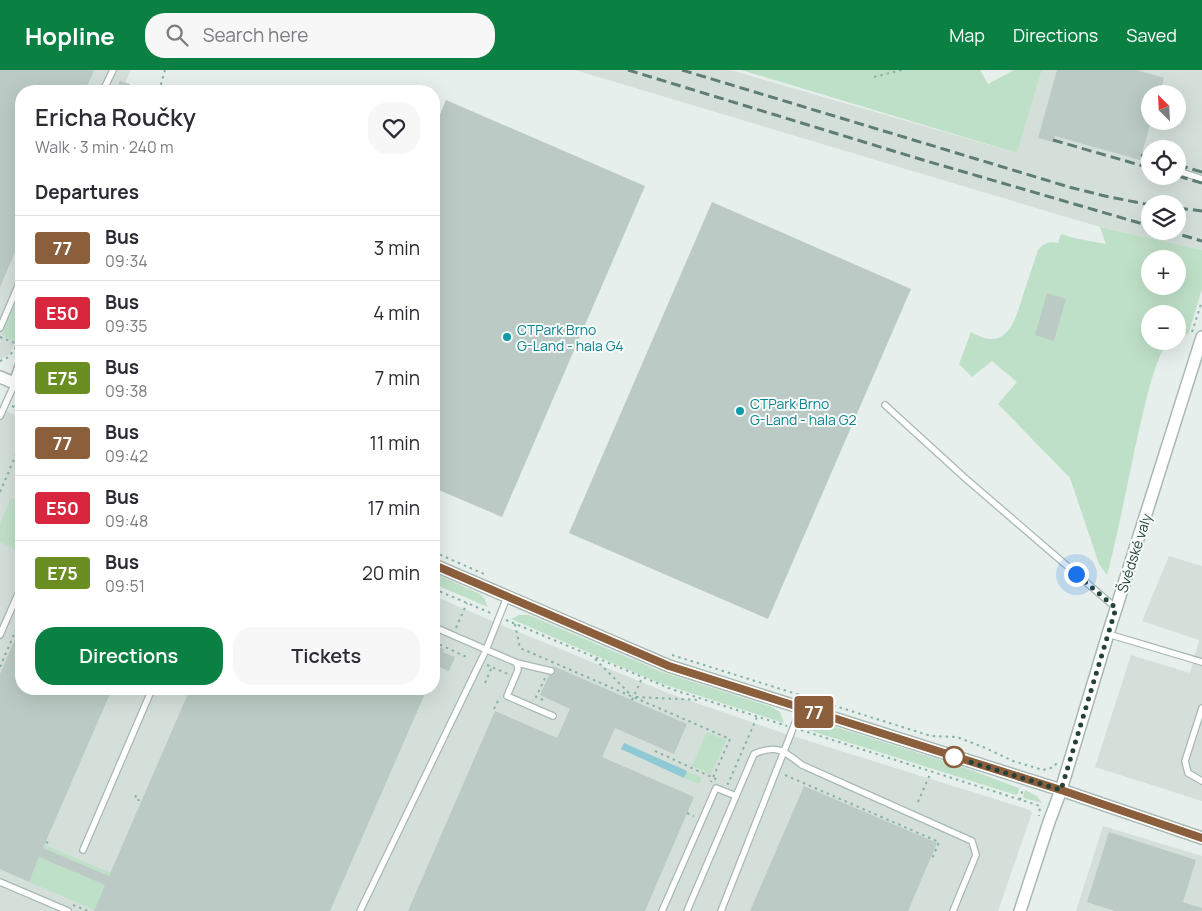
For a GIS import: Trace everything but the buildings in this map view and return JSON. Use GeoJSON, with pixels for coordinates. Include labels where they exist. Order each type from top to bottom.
{"type":"FeatureCollection","features":[{"type":"Feature","properties":{"kind":"street","name":"Švédské valy"},"geometry":{"type":"LineString","coordinates":[[1020,911],[1061,790],[1116,608],[1195,360],[1196,337]]}},
{"type":"Feature","properties":{"kind":"street"},"geometry":{"type":"LineString","coordinates":[[0,377],[15,383]]}},
{"type":"Feature","properties":{"kind":"street"},"geometry":{"type":"LineString","coordinates":[[440,567],[669,666],[1061,790],[1202,838]]}},
{"type":"Feature","properties":{"kind":"lane"},"geometry":{"type":"LineString","coordinates":[[107,85],[113,70]]}},
{"type":"Feature","properties":{"kind":"lane"},"geometry":{"type":"LineString","coordinates":[[1186,174],[1202,178]]}},
{"type":"Feature","properties":{"kind":"lane"},"geometry":{"type":"LineString","coordinates":[[0,328],[15,293]]}},
{"type":"Feature","properties":{"kind":"lane"},"geometry":{"type":"LineString","coordinates":[[0,416],[15,389]]}},
{"type":"Feature","properties":{"kind":"lane"},"geometry":{"type":"LineString","coordinates":[[885,405],[965,478],[1116,608]]}},
{"type":"Feature","properties":{"kind":"lane"},"geometry":{"type":"LineString","coordinates":[[360,911],[486,650],[507,597]]}},
{"type":"Feature","properties":{"kind":"lane"},"geometry":{"type":"LineString","coordinates":[[0,635],[15,601]]}},
{"type":"Feature","properties":{"kind":"lane"},"geometry":{"type":"LineString","coordinates":[[440,630],[517,663],[550,670]]}},
{"type":"Feature","properties":{"kind":"lane"},"geometry":{"type":"LineString","coordinates":[[1108,634],[1202,662]]}},
{"type":"Feature","properties":{"kind":"lane"},"geometry":{"type":"LineString","coordinates":[[517,663],[518,670],[507,696],[553,716]]}},
{"type":"Feature","properties":{"kind":"lane"},"geometry":{"type":"LineString","coordinates":[[82,850],[149,695]]}},
{"type":"Feature","properties":{"kind":"lane"},"geometry":{"type":"LineString","coordinates":[[721,911],[801,708]]}},
{"type":"Feature","properties":{"kind":"lane"},"geometry":{"type":"LineString","coordinates":[[1202,708],[1185,762],[1188,773],[1202,781]]}},
{"type":"Feature","properties":{"kind":"lane"},"geometry":{"type":"LineString","coordinates":[[687,911],[754,754],[767,748],[784,750],[802,766],[972,841],[976,855],[953,911]]}},
{"type":"Feature","properties":{"kind":"lane"},"geometry":{"type":"LineString","coordinates":[[662,911],[716,788],[736,796]]}},
{"type":"Feature","properties":{"kind":"lane"},"geometry":{"type":"LineString","coordinates":[[0,882],[68,911]]}},
{"type":"Feature","properties":{"kind":"path"},"geometry":{"type":"LineString","coordinates":[[161,85],[165,70]]}},
{"type":"Feature","properties":{"kind":"path"},"geometry":{"type":"LineString","coordinates":[[874,77],[902,70]]}},
{"type":"Feature","properties":{"kind":"path"},"geometry":{"type":"LineString","coordinates":[[1196,337],[1202,300]]}},
{"type":"Feature","properties":{"kind":"path"},"geometry":{"type":"LineString","coordinates":[[0,337],[15,343]]}},
{"type":"Feature","properties":{"kind":"path"},"geometry":{"type":"LineString","coordinates":[[0,361],[8,357],[15,348]]}},
{"type":"Feature","properties":{"kind":"path"},"geometry":{"type":"LineString","coordinates":[[0,492],[15,457]]}},
{"type":"Feature","properties":{"kind":"path"},"geometry":{"type":"LineString","coordinates":[[440,555],[488,576]]}},
{"type":"Feature","properties":{"kind":"path"},"geometry":{"type":"LineString","coordinates":[[440,592],[642,678],[703,700],[1040,806],[1039,818],[1049,822]]}},
{"type":"Feature","properties":{"kind":"path"},"geometry":{"type":"LineString","coordinates":[[455,630],[467,603]]}},
{"type":"Feature","properties":{"kind":"path"},"geometry":{"type":"LineString","coordinates":[[515,624],[521,648],[518,654]]}},
{"type":"Feature","properties":{"kind":"path"},"geometry":{"type":"LineString","coordinates":[[0,666],[15,632]]}},
{"type":"Feature","properties":{"kind":"path"},"geometry":{"type":"LineString","coordinates":[[440,645],[470,658]]}},
{"type":"Feature","properties":{"kind":"path"},"geometry":{"type":"LineString","coordinates":[[521,648],[632,698],[730,739],[710,786]]}},
{"type":"Feature","properties":{"kind":"path"},"geometry":{"type":"LineString","coordinates":[[671,654],[931,736],[957,737],[1013,761],[1043,770],[1054,766],[1058,760]]}},
{"type":"Feature","properties":{"kind":"path"},"geometry":{"type":"LineString","coordinates":[[593,657],[632,698],[703,700]]}},
{"type":"Feature","properties":{"kind":"path"},"geometry":{"type":"LineString","coordinates":[[487,665],[509,675]]}},
{"type":"Feature","properties":{"kind":"path"},"geometry":{"type":"LineString","coordinates":[[485,683],[492,667]]}},
{"type":"Feature","properties":{"kind":"path"},"geometry":{"type":"LineString","coordinates":[[543,700],[536,697],[550,670]]}},
{"type":"Feature","properties":{"kind":"path"},"geometry":{"type":"LineString","coordinates":[[632,698],[642,678]]}},
{"type":"Feature","properties":{"kind":"path"},"geometry":{"type":"LineString","coordinates":[[655,751],[728,784],[757,717]]}},
{"type":"Feature","properties":{"kind":"path"},"geometry":{"type":"LineString","coordinates":[[918,802],[931,772]]}},
{"type":"Feature","properties":{"kind":"path"},"geometry":{"type":"LineString","coordinates":[[785,775],[939,842],[932,859]]}},
{"type":"Feature","properties":{"kind":"path"},"geometry":{"type":"LineString","coordinates":[[136,795],[135,799],[142,801]]}},
{"type":"Feature","properties":{"kind":"path"},"geometry":{"type":"LineString","coordinates":[[687,813],[696,817]]}},
{"type":"Feature","properties":{"kind":"shaded area"},"geometry":{"type":"Polygon","coordinates":[[[0,70],[131,70],[124,85],[15,85],[15,342],[9,355],[0,359],[0,70]]]}},
{"type":"Feature","properties":{"kind":"shaded area"},"geometry":{"type":"Polygon","coordinates":[[[575,70],[730,70],[1017,153],[1042,70],[1202,70],[1202,250],[1158,240],[1186,240],[1186,195],[1141,195],[1141,236],[1100,227],[575,70]]]}},
{"type":"Feature","properties":{"kind":"shaded area"},"geometry":{"type":"Polygon","coordinates":[[[0,408],[15,415],[15,695],[440,695],[440,599],[668,693],[780,732],[1030,810],[1032,813],[998,911],[0,911],[0,408]]]}},
{"type":"Feature","properties":{"kind":"shaded area"},"geometry":{"type":"Polygon","coordinates":[[[1169,556],[1202,566],[1202,801],[1095,767],[1131,655],[1190,673],[1199,640],[1142,621],[1169,556]]]}},
{"type":"Feature","properties":{"kind":"shaded area"},"geometry":{"type":"Polygon","coordinates":[[[1103,826],[1202,856],[1202,911],[1076,911],[1103,826]]]}},
{"type":"Feature","properties":{"kind":"green space"},"geometry":{"type":"Polygon","coordinates":[[[741,70],[980,70],[988,84],[1014,70],[1042,70],[1017,153],[741,70]]]}},
{"type":"Feature","properties":{"kind":"green space"},"geometry":{"type":"Polygon","coordinates":[[[1100,227],[1141,236],[1141,240],[1158,240],[1202,250],[1202,289],[1188,335],[1186,334],[1186,305],[1141,305],[1141,350],[1162,350],[1156,365],[1138,433],[1107,575],[1099,564],[1070,478],[998,404],[1017,382],[992,361],[972,377],[959,364],[971,332],[983,338],[993,339],[1001,337],[1007,332],[1016,315],[1038,250],[1049,242],[1058,243],[1061,234],[1106,244],[1100,227]]]}},
{"type":"Feature","properties":{"kind":"green space"},"geometry":{"type":"Polygon","coordinates":[[[15,304],[15,342],[2,335],[15,304]]]}},
{"type":"Feature","properties":{"kind":"green space"},"geometry":{"type":"Polygon","coordinates":[[[11,498],[15,500],[15,549],[0,542],[0,524],[11,498]]]}},
{"type":"Feature","properties":{"kind":"green space"},"geometry":{"type":"Polygon","coordinates":[[[440,576],[480,594],[488,607],[440,587],[440,576]]]}},
{"type":"Feature","properties":{"kind":"green space"},"geometry":{"type":"Polygon","coordinates":[[[519,615],[529,615],[662,672],[772,707],[780,712],[784,723],[659,683],[511,619],[519,615]]]}},
{"type":"Feature","properties":{"kind":"green space"},"geometry":{"type":"Polygon","coordinates":[[[817,723],[823,723],[963,767],[1019,788],[1018,794],[1016,795],[805,729],[817,723]]]}},
{"type":"Feature","properties":{"kind":"green space"},"geometry":{"type":"Polygon","coordinates":[[[707,732],[726,740],[711,774],[692,766],[707,732]]]}},
{"type":"Feature","properties":{"kind":"green space"},"geometry":{"type":"Polygon","coordinates":[[[687,771],[702,778],[699,784],[684,778],[687,771]]]}},
{"type":"Feature","properties":{"kind":"green space"},"geometry":{"type":"Polygon","coordinates":[[[1025,790],[1037,796],[1042,803],[1024,798],[1025,790]]]}},
{"type":"Feature","properties":{"kind":"green space"},"geometry":{"type":"Polygon","coordinates":[[[45,845],[111,873],[109,876],[43,848],[45,845]]]}},
{"type":"Feature","properties":{"kind":"green space"},"geometry":{"type":"Polygon","coordinates":[[[39,857],[105,885],[95,910],[29,882],[39,857]]]}},
{"type":"Feature","properties":{"kind":"water"},"geometry":{"type":"Polygon","coordinates":[[[624,743],[687,771],[684,778],[621,749],[624,743]]]}},
{"type":"Feature","properties":{"kind":"railway"},"geometry":{"type":"LineString","coordinates":[[628,70],[923,160],[1141,223]]}},
{"type":"Feature","properties":{"kind":"railway"},"geometry":{"type":"LineString","coordinates":[[682,70],[1069,187],[1141,203]]}},
{"type":"Feature","properties":{"kind":"railway"},"geometry":{"type":"LineString","coordinates":[[1053,140],[1141,165]]}},
{"type":"Feature","properties":{"kind":"railway"},"geometry":{"type":"LineString","coordinates":[[1186,167],[1202,172]]}},
{"type":"Feature","properties":{"kind":"railway"},"geometry":{"type":"LineString","coordinates":[[1186,178],[1202,183]]}},
{"type":"Feature","properties":{"kind":"railway"},"geometry":{"type":"LineString","coordinates":[[1186,209],[1202,211]]}},
{"type":"Feature","properties":{"kind":"railway"},"geometry":{"type":"LineString","coordinates":[[1186,236],[1202,241]]}},
{"type":"Feature","properties":{"kind":"bus line","name":"77"},"geometry":{"type":"LineString","coordinates":[[440,568],[669,666],[1061,790],[1202,838]]}},
{"type":"Feature","properties":{"kind":"place","name":"CTPark Brno G-Land - hala G4"},"geometry":{"type":"Point","coordinates":[507,337]}},
{"type":"Feature","properties":{"kind":"place","name":"CTPark Brno G-Land - hala G2"},"geometry":{"type":"Point","coordinates":[740,411]}},
{"type":"Feature","properties":{"kind":"route"},"geometry":{"type":"LineString","coordinates":[[954,757],[1061,790],[1116,608],[1076,574]]}}]}
